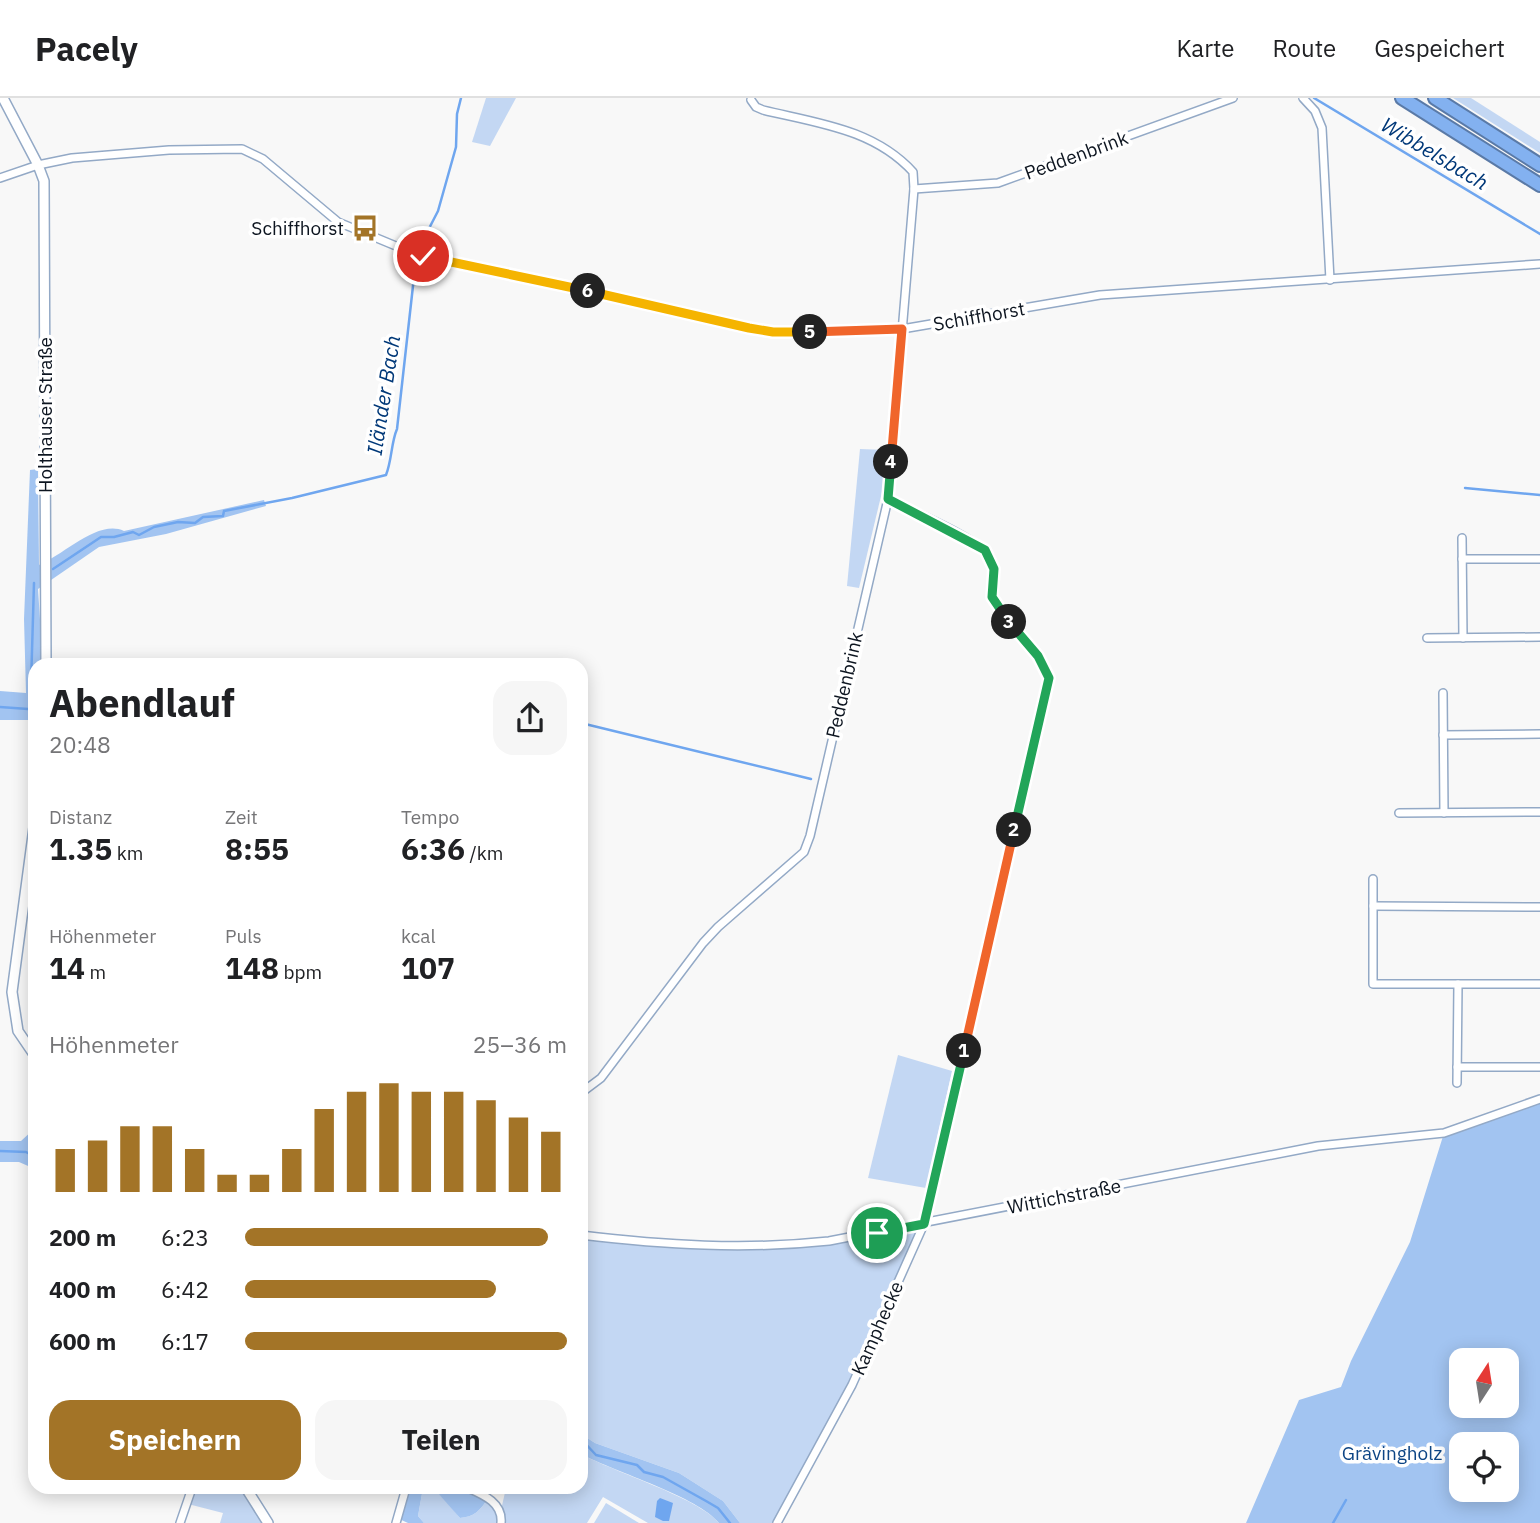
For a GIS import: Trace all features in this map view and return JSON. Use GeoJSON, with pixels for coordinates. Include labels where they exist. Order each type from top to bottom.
{"type":"FeatureCollection","features":[{"type":"Feature","properties":{"kind":"highway"},"geometry":{"type":"LineString","coordinates":[[1402,98],[1540,186]]}},
{"type":"Feature","properties":{"kind":"highway"},"geometry":{"type":"LineString","coordinates":[[1435,98],[1540,165]]}},
{"type":"Feature","properties":{"kind":"street","name":"Holthauser Straße"},"geometry":{"type":"LineString","coordinates":[[4,98],[44,181],[46,658]]}},
{"type":"Feature","properties":{"kind":"street","name":"Peddenbrink"},"geometry":{"type":"LineString","coordinates":[[914,189],[998,183],[1233,98]]}},
{"type":"Feature","properties":{"kind":"street"},"geometry":{"type":"LineString","coordinates":[[1303,98],[1315,111],[1322,128],[1330,280]]}},
{"type":"Feature","properties":{"kind":"street","name":"Peddenbrink"},"geometry":{"type":"LineString","coordinates":[[588,1088],[601,1078],[710,935],[804,852],[810,836],[888,499],[914,189],[913,172],[897,156],[868,137],[763,110],[756,107],[751,100]]}},
{"type":"Feature","properties":{"kind":"street","name":"Schiffhorst"},"geometry":{"type":"LineString","coordinates":[[0,178],[38,165],[72,158],[121,153],[242,149],[263,159],[338,222],[413,253],[773,332],[902,329],[1100,295],[1540,264]]}},
{"type":"Feature","properties":{"kind":"street","name":"Kamphecke"},"geometry":{"type":"LineString","coordinates":[[777,1523],[852,1385],[924,1224],[1049,678],[1038,656],[995,604],[992,592],[994,569],[985,550],[888,499]]}},
{"type":"Feature","properties":{"kind":"street"},"geometry":{"type":"LineString","coordinates":[[1462,538],[1463,638]]}},
{"type":"Feature","properties":{"kind":"street"},"geometry":{"type":"LineString","coordinates":[[1462,559],[1540,559]]}},
{"type":"Feature","properties":{"kind":"street"},"geometry":{"type":"LineString","coordinates":[[1427,638],[1540,637]]}},
{"type":"Feature","properties":{"kind":"street"},"geometry":{"type":"LineString","coordinates":[[1443,693],[1444,813]]}},
{"type":"Feature","properties":{"kind":"street"},"geometry":{"type":"LineString","coordinates":[[1443,735],[1540,734]]}},
{"type":"Feature","properties":{"kind":"street"},"geometry":{"type":"LineString","coordinates":[[1399,813],[1540,812]]}},
{"type":"Feature","properties":{"kind":"street"},"geometry":{"type":"LineString","coordinates":[[28,872],[12,992],[18,1031],[28,1046]]}},
{"type":"Feature","properties":{"kind":"street"},"geometry":{"type":"LineString","coordinates":[[1373,879],[1373,984],[1540,984]]}},
{"type":"Feature","properties":{"kind":"street"},"geometry":{"type":"LineString","coordinates":[[1373,906],[1540,907]]}},
{"type":"Feature","properties":{"kind":"street"},"geometry":{"type":"LineString","coordinates":[[1457,1083],[1458,984]]}},
{"type":"Feature","properties":{"kind":"street"},"geometry":{"type":"LineString","coordinates":[[1457,1068],[1540,1067]]}},
{"type":"Feature","properties":{"kind":"street","name":"Wittichstraße"},"geometry":{"type":"LineString","coordinates":[[588,1236],[667,1244],[755,1247],[829,1241],[1318,1146],[1444,1133],[1540,1099]]}},
{"type":"Feature","properties":{"kind":"street"},"geometry":{"type":"LineString","coordinates":[[180,1523],[190,1494]]}},
{"type":"Feature","properties":{"kind":"street"},"geometry":{"type":"LineString","coordinates":[[250,1494],[268,1523]]}},
{"type":"Feature","properties":{"kind":"street"},"geometry":{"type":"LineString","coordinates":[[396,1523],[403,1494]]}},
{"type":"Feature","properties":{"kind":"street"},"geometry":{"type":"LineString","coordinates":[[477,1494],[498,1507],[502,1515],[501,1523]]}},
{"type":"Feature","properties":{"kind":"shaded area"},"geometry":{"type":"Polygon","coordinates":[[[486,98],[516,98],[490,146],[472,142],[486,98]]]}},
{"type":"Feature","properties":{"kind":"shaded area"},"geometry":{"type":"Polygon","coordinates":[[[1453,98],[1471,98],[1540,142],[1540,153],[1453,98]]]}},
{"type":"Feature","properties":{"kind":"shaded area"},"geometry":{"type":"Polygon","coordinates":[[[860,449],[886,450],[882,492],[859,588],[847,586],[860,449]]]}},
{"type":"Feature","properties":{"kind":"shaded area"},"geometry":{"type":"Polygon","coordinates":[[[898,1055],[952,1071],[926,1188],[868,1178],[898,1055]]]}},
{"type":"Feature","properties":{"kind":"shaded area"},"geometry":{"type":"Polygon","coordinates":[[[924,1224],[852,1385],[777,1523],[740,1523],[723,1501],[679,1473],[588,1438],[588,1236],[667,1244],[794,1244],[924,1224]]]}},
{"type":"Feature","properties":{"kind":"shaded area"},"geometry":{"type":"Polygon","coordinates":[[[588,1457],[694,1504],[719,1523],[648,1523],[603,1497],[587,1523],[424,1523],[418,1516],[422,1494],[438,1494],[460,1518],[477,1512],[488,1498],[501,1510],[505,1494],[588,1494],[588,1457]]]}},
{"type":"Feature","properties":{"kind":"shaded area"},"geometry":{"type":"Polygon","coordinates":[[[191,1494],[250,1494],[269,1523],[220,1523],[223,1513],[188,1504],[191,1494]]]}},
{"type":"Feature","properties":{"kind":"shaded area"},"geometry":{"type":"Polygon","coordinates":[[[660,1498],[673,1503],[669,1521],[655,1517],[657,1501],[660,1498]]]}},
{"type":"Feature","properties":{"kind":"shaded area"},"geometry":{"type":"Polygon","coordinates":[[[606,1503],[639,1523],[594,1523],[606,1503]]]}},
{"type":"Feature","properties":{"kind":"green space"},"geometry":{"type":"Polygon","coordinates":[[[38,469],[39,565],[103,530],[124,531],[264,500],[266,506],[166,534],[99,547],[38,589],[43,658],[28,658],[28,720],[0,720],[0,691],[26,693],[24,619],[30,470],[38,469]]]}},
{"type":"Feature","properties":{"kind":"green space","name":"Grävingholz"},"geometry":{"type":"Polygon","coordinates":[[[1540,1101],[1540,1523],[1246,1523],[1299,1400],[1341,1387],[1351,1361],[1410,1242],[1444,1133],[1540,1101]]]}},
{"type":"Feature","properties":{"kind":"green space"},"geometry":{"type":"Polygon","coordinates":[[[28,1134],[28,1166],[19,1162],[0,1162],[0,1141],[21,1141],[28,1134]]]}},
{"type":"Feature","properties":{"kind":"green space"},"geometry":{"type":"Polygon","coordinates":[[[588,1438],[679,1473],[723,1501],[740,1523],[719,1523],[709,1513],[676,1494],[588,1457],[588,1438]]]}},
{"type":"Feature","properties":{"kind":"green space"},"geometry":{"type":"Polygon","coordinates":[[[404,1494],[422,1494],[418,1516],[424,1523],[408,1523],[397,1518],[404,1494]]]}},
{"type":"Feature","properties":{"kind":"green space"},"geometry":{"type":"Polygon","coordinates":[[[439,1494],[480,1494],[488,1498],[477,1512],[460,1518],[439,1494]]]}},
{"type":"Feature","properties":{"kind":"waterway","name":"Iländer Bach"},"geometry":{"type":"LineString","coordinates":[[53,569],[101,537],[133,532],[139,535],[154,527],[178,522],[195,523],[203,517],[223,516],[224,511],[386,475],[397,429],[416,259],[438,211],[456,147],[457,114],[461,98]]}},
{"type":"Feature","properties":{"kind":"waterway","name":"Wibbelsbach"},"geometry":{"type":"LineString","coordinates":[[1314,98],[1540,234]]}},
{"type":"Feature","properties":{"kind":"waterway"},"geometry":{"type":"LineString","coordinates":[[1465,488],[1540,495]]}},
{"type":"Feature","properties":{"kind":"waterway","name":"Iländer Bach"},"geometry":{"type":"LineString","coordinates":[[32,658],[34,583]]}},
{"type":"Feature","properties":{"kind":"waterway","name":"Iländer Bach"},"geometry":{"type":"LineString","coordinates":[[0,707],[28,709]]}},
{"type":"Feature","properties":{"kind":"waterway"},"geometry":{"type":"LineString","coordinates":[[588,725],[811,779]]}},
{"type":"Feature","properties":{"kind":"waterway"},"geometry":{"type":"LineString","coordinates":[[0,1151],[28,1153]]}},
{"type":"Feature","properties":{"kind":"waterway"},"geometry":{"type":"LineString","coordinates":[[588,1446],[596,1455],[637,1465],[644,1472],[663,1477],[718,1508],[730,1523]]}},
{"type":"Feature","properties":{"kind":"waterway"},"geometry":{"type":"LineString","coordinates":[[1333,1523],[1346,1500]]}},
{"type":"Feature","properties":{"kind":"place","name":"Schiffhorst"},"geometry":{"type":"Point","coordinates":[365,228]}},
{"type":"Feature","properties":{"kind":"route"},"geometry":{"type":"LineString","coordinates":[[423,256],[773,332],[902,329],[888,499],[985,550],[994,569],[992,597],[995,604],[1038,656],[1049,678],[924,1224],[877,1233]]}}]}
